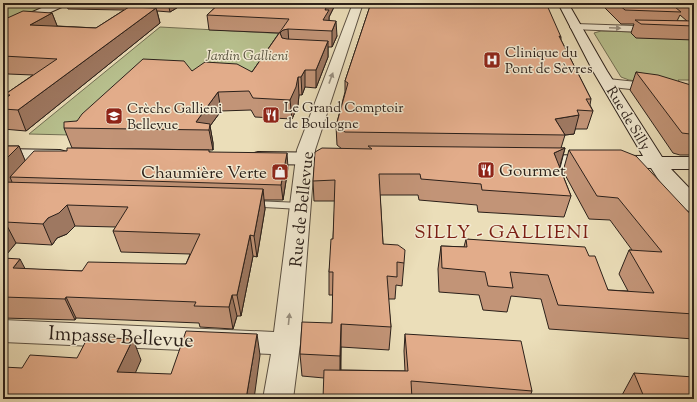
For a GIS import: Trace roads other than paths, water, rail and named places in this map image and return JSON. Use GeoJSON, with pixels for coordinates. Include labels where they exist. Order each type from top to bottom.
{"type":"FeatureCollection","features":[{"type":"Feature","properties":{"kind":"main road"},"geometry":{"type":"LineString","coordinates":[[3,30],[62,3]]}},
{"type":"Feature","properties":{"kind":"main road","name":"Rue de Silly"},"geometry":{"type":"LineString","coordinates":[[563,3],[608,83],[656,162],[670,181],[694,206]]}},
{"type":"Feature","properties":{"kind":"main road"},"geometry":{"type":"LineString","coordinates":[[3,155],[39,160],[79,156]]}},
{"type":"Feature","properties":{"kind":"main road"},"geometry":{"type":"LineString","coordinates":[[242,158],[360,159]]}},
{"type":"Feature","properties":{"kind":"main road"},"geometry":{"type":"LineString","coordinates":[[510,161],[694,163]]}},
{"type":"Feature","properties":{"kind":"street","name":"Rue de Bellevue"},"geometry":{"type":"LineString","coordinates":[[278,399],[286,344],[306,150],[333,53],[358,3]]}},
{"type":"Feature","properties":{"kind":"street"},"geometry":{"type":"LineString","coordinates":[[680,22],[693,31]]}},
{"type":"Feature","properties":{"kind":"street"},"geometry":{"type":"LineString","coordinates":[[576,27],[693,31]]}},
{"type":"Feature","properties":{"kind":"street"},"geometry":{"type":"LineString","coordinates":[[608,83],[694,92]]}},
{"type":"Feature","properties":{"kind":"street","name":"Impasse Bellevue"},"geometry":{"type":"LineString","coordinates":[[3,331],[286,344]]}},
{"type":"Feature","properties":{"kind":"lane"},"geometry":{"type":"LineString","coordinates":[[240,204],[301,206]]}},
{"type":"Feature","properties":{"kind":"place","name":"Clinique du Pont de Sèvres"},"geometry":{"type":"Point","coordinates":[492,60]}},
{"type":"Feature","properties":{"kind":"place","name":"Le Grand Comptoir de Boulogne"},"geometry":{"type":"Point","coordinates":[271,115]}},
{"type":"Feature","properties":{"kind":"place","name":"Crèche Gallieni Bellevue"},"geometry":{"type":"Point","coordinates":[114,116]}},
{"type":"Feature","properties":{"kind":"place","name":"Gourmet"},"geometry":{"type":"Point","coordinates":[486,170]}},
{"type":"Feature","properties":{"kind":"place","name":"Chaumière Verte"},"geometry":{"type":"Point","coordinates":[280,172]}},
{"type":"Feature","properties":{"kind":"district","name":"SILLY - GALLIENI"},"geometry":{"type":"Point","coordinates":[502,231]}},
{"type":"Feature","properties":{"kind":"park label","name":"Jardin Gallieni"},"geometry":{"type":"Point","coordinates":[247,55]}}]}
